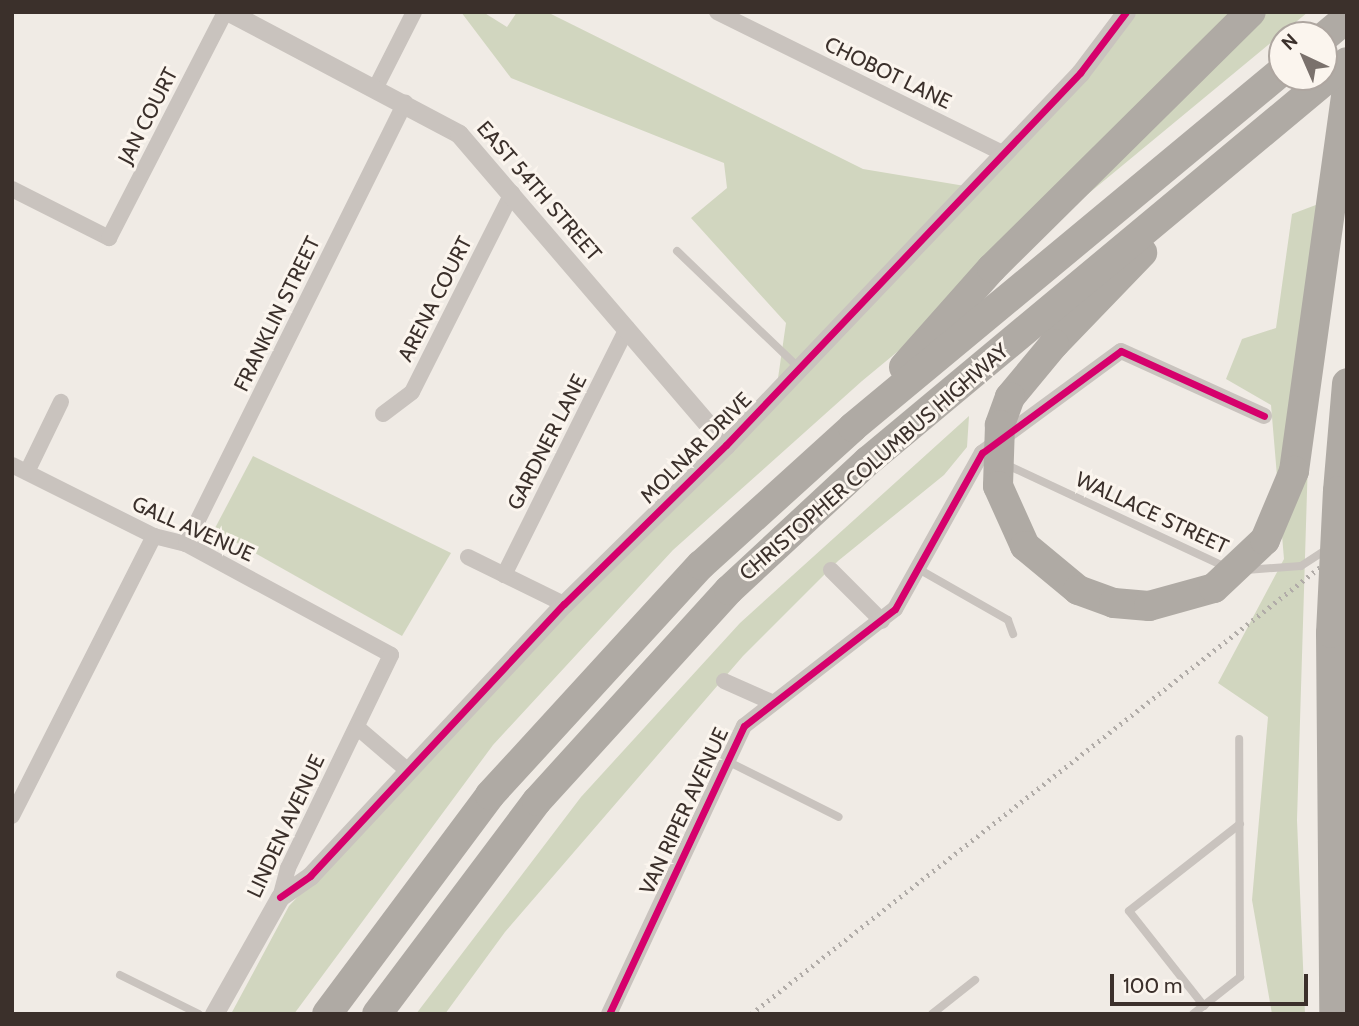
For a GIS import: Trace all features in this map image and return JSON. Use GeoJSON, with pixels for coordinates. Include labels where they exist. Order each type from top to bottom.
{"type":"FeatureCollection","features":[{"type":"Feature","properties":{"kind":"highway"},"geometry":{"type":"LineString","coordinates":[[853,428],[952,311],[1240,12]]}},
{"type":"Feature","properties":{"kind":"highway"},"geometry":{"type":"LineString","coordinates":[[1080,180],[1251,12]]}},
{"type":"Feature","properties":{"kind":"highway"},"geometry":{"type":"LineString","coordinates":[[1236,154],[1054,344],[1010,397],[1000,425],[998,486],[1025,546],[1078,590],[1114,603],[1149,606],[1214,587],[1265,540],[1294,471],[1342,74]]}},
{"type":"Feature","properties":{"kind":"highway","name":"CHRISTOPHER COLUMBUS HIGHWAY"},"geometry":{"type":"LineString","coordinates":[[377,1014],[537,801],[721,599],[868,461],[1236,154],[1342,74]]}},
{"type":"Feature","properties":{"kind":"highway","name":"CHRISTOPHER COLUMBUS HIGHWAY"},"geometry":{"type":"LineString","coordinates":[[327,1014],[434,865],[558,716],[701,565],[853,428],[1268,83]]}},
{"type":"Feature","properties":{"kind":"highway"},"geometry":{"type":"LineString","coordinates":[[1334,1014],[1331,633],[1347,383]]}},
{"type":"Feature","properties":{"kind":"street","name":"EAST 54TH STREET"},"geometry":{"type":"LineString","coordinates":[[227,12],[405,102],[459,134],[726,445]]}},
{"type":"Feature","properties":{"kind":"street","name":"JAN COURT"},"geometry":{"type":"LineString","coordinates":[[12,189],[109,238],[227,12]]}},
{"type":"Feature","properties":{"kind":"street"},"geometry":{"type":"LineString","coordinates":[[376,87],[414,12]]}},
{"type":"Feature","properties":{"kind":"street","name":"CHOBOT LANE"},"geometry":{"type":"LineString","coordinates":[[717,12],[1002,153]]}},
{"type":"Feature","properties":{"kind":"street","name":"MOLNAR DRIVE"},"geometry":{"type":"LineString","coordinates":[[280,897],[310,876],[564,604],[726,445],[1102,47],[1126,12]]}},
{"type":"Feature","properties":{"kind":"street","name":"FRANKLIN STREET"},"geometry":{"type":"LineString","coordinates":[[186,544],[405,102]]}},
{"type":"Feature","properties":{"kind":"street","name":"ARENA COURT"},"geometry":{"type":"LineString","coordinates":[[383,414],[412,392],[512,193]]}},
{"type":"Feature","properties":{"kind":"street","name":"GARDNER LANE"},"geometry":{"type":"LineString","coordinates":[[504,575],[627,328]]}},
{"type":"Feature","properties":{"kind":"street","name":"VAN RIPER AVENUE"},"geometry":{"type":"LineString","coordinates":[[609,1014],[725,761],[744,726],[769,701],[882,621],[922,571],[982,453],[1110,355],[1132,352],[1264,416]]}},
{"type":"Feature","properties":{"kind":"street"},"geometry":{"type":"LineString","coordinates":[[20,469],[61,402]]}},
{"type":"Feature","properties":{"kind":"street","name":"GALL AVENUE"},"geometry":{"type":"LineString","coordinates":[[20,469],[154,536],[186,544],[391,655]]}},
{"type":"Feature","properties":{"kind":"street"},"geometry":{"type":"LineString","coordinates":[[12,816],[154,536]]}},
{"type":"Feature","properties":{"kind":"street"},"geometry":{"type":"LineString","coordinates":[[468,557],[564,604]]}},
{"type":"Feature","properties":{"kind":"street"},"geometry":{"type":"LineString","coordinates":[[831,570],[882,621]]}},
{"type":"Feature","properties":{"kind":"street","name":"LINDEN AVENUE"},"geometry":{"type":"LineString","coordinates":[[214,1014],[280,897],[288,868],[359,728],[391,655]]}},
{"type":"Feature","properties":{"kind":"street"},"geometry":{"type":"LineString","coordinates":[[724,681],[769,701]]}},
{"type":"Feature","properties":{"kind":"street"},"geometry":{"type":"LineString","coordinates":[[359,728],[407,770]]}},
{"type":"Feature","properties":{"kind":"lane"},"geometry":{"type":"LineString","coordinates":[[677,251],[799,368]]}},
{"type":"Feature","properties":{"kind":"lane","name":"WALLACE STREET"},"geometry":{"type":"LineString","coordinates":[[982,453],[1225,567],[1301,566],[1347,534]]}},
{"type":"Feature","properties":{"kind":"lane"},"geometry":{"type":"LineString","coordinates":[[922,571],[1008,620],[1013,634]]}},
{"type":"Feature","properties":{"kind":"lane"},"geometry":{"type":"LineString","coordinates":[[1193,1014],[1240,977],[1239,738]]}},
{"type":"Feature","properties":{"kind":"lane"},"geometry":{"type":"LineString","coordinates":[[725,761],[839,817]]}},
{"type":"Feature","properties":{"kind":"lane"},"geometry":{"type":"LineString","coordinates":[[1203,1006],[1129,911],[1240,824]]}},
{"type":"Feature","properties":{"kind":"lane"},"geometry":{"type":"LineString","coordinates":[[120,975],[199,1014]]}},
{"type":"Feature","properties":{"kind":"lane"},"geometry":{"type":"LineString","coordinates":[[932,1014],[975,980]]}},
{"type":"Feature","properties":{"kind":"green space"},"geometry":{"type":"Polygon","coordinates":[[[461,12],[483,12],[507,27],[517,12],[547,12],[863,169],[971,187],[1069,84],[1116,12],[1308,12],[1297,21],[1268,21],[1268,45],[862,381],[673,550],[493,745],[294,1014],[231,1014],[289,906],[776,392],[786,323],[691,218],[727,188],[724,163],[511,78],[461,12]]]}},
{"type":"Feature","properties":{"kind":"green space"},"geometry":{"type":"Polygon","coordinates":[[[1337,197],[1308,459],[1297,820],[1305,1014],[1272,1014],[1252,900],[1268,717],[1218,683],[1284,559],[1271,405],[1226,379],[1242,339],[1276,328],[1292,214],[1337,197]]]}},
{"type":"Feature","properties":{"kind":"green space"},"geometry":{"type":"Polygon","coordinates":[[[969,416],[967,447],[944,475],[838,561],[743,656],[505,932],[445,1014],[416,1014],[581,797],[740,623],[969,416]]]}},
{"type":"Feature","properties":{"kind":"green space"},"geometry":{"type":"Polygon","coordinates":[[[253,456],[451,553],[402,636],[214,530],[253,456]]]}},
{"type":"Feature","properties":{"kind":"railway"},"geometry":{"type":"LineString","coordinates":[[751,1014],[1347,546]]}},
{"type":"Feature","properties":{"kind":"cycle path"},"geometry":{"type":"LineString","coordinates":[[280,897],[310,876],[564,604],[726,445],[1080,73],[1126,12]]}},
{"type":"Feature","properties":{"kind":"cycle path"},"geometry":{"type":"LineString","coordinates":[[609,1014],[744,726],[895,609],[982,453],[1121,351],[1264,416]]}}]}
